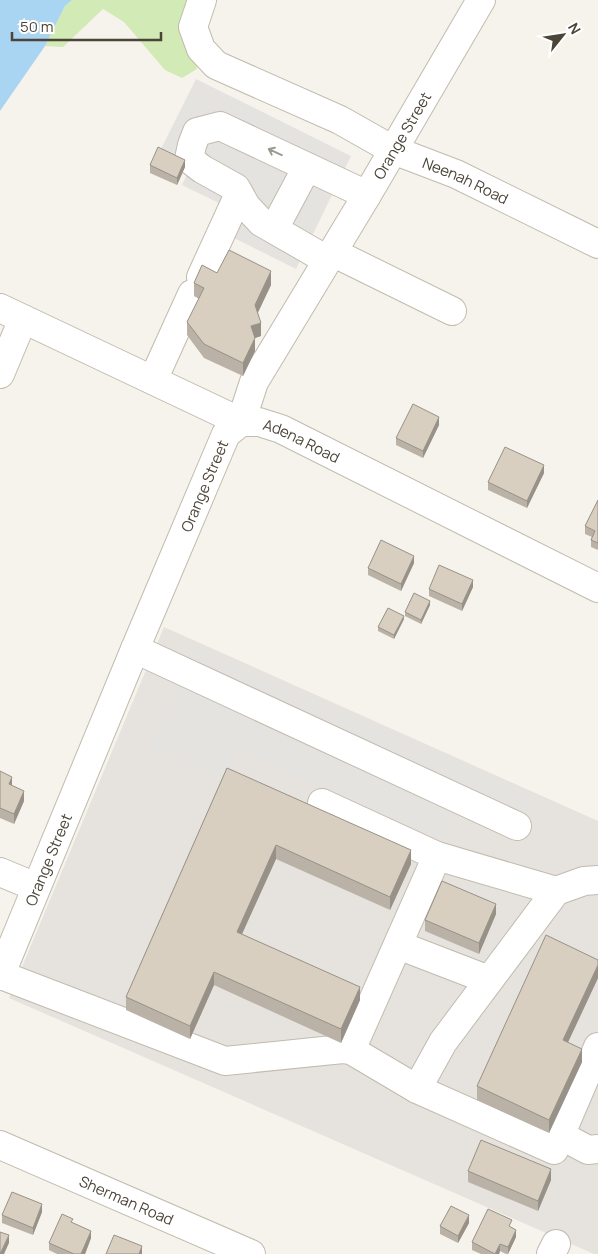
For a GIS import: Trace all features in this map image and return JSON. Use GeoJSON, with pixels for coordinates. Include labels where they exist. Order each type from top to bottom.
{"type":"FeatureCollection","features":[{"type":"Feature","properties":{"kind":"street","name":"Neenah Road"},"geometry":{"type":"LineString","coordinates":[[202,0],[193,27],[201,49],[216,65],[340,120],[393,150],[456,174],[598,244]]}},
{"type":"Feature","properties":{"kind":"street","name":"Orange Street"},"geometry":{"type":"LineString","coordinates":[[0,976],[134,649],[222,442],[226,434],[241,422],[254,382],[367,195],[481,0]]}},
{"type":"Feature","properties":{"kind":"street"},"geometry":{"type":"LineString","coordinates":[[367,195],[220,126],[197,132],[192,146],[190,159],[202,169],[236,188],[246,206],[261,222],[452,312]]}},
{"type":"Feature","properties":{"kind":"street"},"geometry":{"type":"LineString","coordinates":[[274,229],[307,167]]}},
{"type":"Feature","properties":{"kind":"street"},"geometry":{"type":"LineString","coordinates":[[153,380],[239,194]]}},
{"type":"Feature","properties":{"kind":"street"},"geometry":{"type":"LineString","coordinates":[[0,374],[12,314]]}},
{"type":"Feature","properties":{"kind":"street","name":"Adena Road"},"geometry":{"type":"LineString","coordinates":[[12,314],[241,422],[259,422],[281,429],[598,588]]}},
{"type":"Feature","properties":{"kind":"street"},"geometry":{"type":"LineString","coordinates":[[134,649],[517,826]]}},
{"type":"Feature","properties":{"kind":"street"},"geometry":{"type":"LineString","coordinates":[[322,803],[437,856],[556,891]]}},
{"type":"Feature","properties":{"kind":"street"},"geometry":{"type":"LineString","coordinates":[[351,1050],[437,856]]}},
{"type":"Feature","properties":{"kind":"street"},"geometry":{"type":"LineString","coordinates":[[0,872],[36,887]]}},
{"type":"Feature","properties":{"kind":"street"},"geometry":{"type":"LineString","coordinates":[[417,1089],[443,1042],[556,891],[584,881],[598,880]]}},
{"type":"Feature","properties":{"kind":"street"},"geometry":{"type":"LineString","coordinates":[[398,945],[490,980]]}},
{"type":"Feature","properties":{"kind":"street"},"geometry":{"type":"LineString","coordinates":[[0,976],[225,1061],[343,1049],[351,1050],[417,1089],[554,1150],[598,1047]]}},
{"type":"Feature","properties":{"kind":"street"},"geometry":{"type":"LineString","coordinates":[[560,1135],[588,1150],[598,1149]]}},
{"type":"Feature","properties":{"kind":"street","name":"Sherman Road"},"geometry":{"type":"LineString","coordinates":[[0,1145],[251,1254]]}},
{"type":"Feature","properties":{"kind":"shaded area"},"geometry":{"type":"Polygon","coordinates":[[[196,79],[351,156],[296,269],[234,238],[245,216],[182,185],[191,166],[160,151],[196,79]]]}},
{"type":"Feature","properties":{"kind":"shaded area"},"geometry":{"type":"Polygon","coordinates":[[[164,627],[598,821],[598,1254],[594,1254],[9,998],[164,627]]]}},
{"type":"Feature","properties":{"kind":"shaded area"},"geometry":{"type":"Polygon","coordinates":[[[192,646],[534,794],[515,839],[455,813],[443,840],[236,750],[222,780],[148,748],[192,646]]]}},
{"type":"Feature","properties":{"kind":"green space"},"geometry":{"type":"Polygon","coordinates":[[[72,0],[193,0],[189,13],[197,69],[182,78],[165,70],[124,22],[103,9],[63,47],[45,46],[65,6],[72,0]]]}},
{"type":"Feature","properties":{"kind":"water"},"geometry":{"type":"Polygon","coordinates":[[[0,0],[72,0],[65,6],[45,46],[0,111],[0,0]]]}},
{"type":"Feature","properties":{"kind":"building"},"geometry":{"type":"Polygon","coordinates":[[[158,147],[185,160],[177,178],[150,165],[158,147]]]}},
{"type":"Feature","properties":{"kind":"building"},"geometry":{"type":"Polygon","coordinates":[[[229,250],[271,271],[255,305],[261,323],[251,326],[255,338],[243,363],[204,344],[187,322],[204,288],[194,283],[202,265],[217,273],[229,250]]]}},
{"type":"Feature","properties":{"kind":"building"},"geometry":{"type":"Polygon","coordinates":[[[413,404],[439,417],[423,451],[396,438],[413,404]]]}},
{"type":"Feature","properties":{"kind":"building"},"geometry":{"type":"Polygon","coordinates":[[[505,447],[544,465],[527,501],[488,482],[505,447]]]}},
{"type":"Feature","properties":{"kind":"building"},"geometry":{"type":"Polygon","coordinates":[[[598,500],[598,543],[591,540],[595,531],[585,526],[598,500]]]}},
{"type":"Feature","properties":{"kind":"building"},"geometry":{"type":"Polygon","coordinates":[[[381,540],[414,556],[401,584],[368,568],[381,540]]]}},
{"type":"Feature","properties":{"kind":"building"},"geometry":{"type":"Polygon","coordinates":[[[439,565],[473,580],[462,604],[429,589],[439,565]]]}},
{"type":"Feature","properties":{"kind":"building"},"geometry":{"type":"Polygon","coordinates":[[[414,593],[430,601],[421,620],[405,612],[414,593]]]}},
{"type":"Feature","properties":{"kind":"building"},"geometry":{"type":"Polygon","coordinates":[[[388,608],[404,616],[394,635],[378,627],[388,608]]]}},
{"type":"Feature","properties":{"kind":"building"},"geometry":{"type":"Polygon","coordinates":[[[227,768],[411,850],[390,897],[276,845],[237,932],[360,987],[341,1029],[214,972],[190,1026],[126,997],[227,768]]]}},
{"type":"Feature","properties":{"kind":"building"},"geometry":{"type":"Polygon","coordinates":[[[0,771],[12,777],[9,784],[24,791],[14,814],[0,808],[0,771]]]}},
{"type":"Feature","properties":{"kind":"building"},"geometry":{"type":"Polygon","coordinates":[[[442,881],[496,904],[479,943],[425,920],[442,881]]]}},
{"type":"Feature","properties":{"kind":"building"},"geometry":{"type":"Polygon","coordinates":[[[546,935],[598,960],[598,965],[563,1040],[582,1049],[549,1120],[477,1086],[546,935]]]}},
{"type":"Feature","properties":{"kind":"building"},"geometry":{"type":"Polygon","coordinates":[[[481,1140],[551,1169],[538,1201],[468,1171],[481,1140]]]}},
{"type":"Feature","properties":{"kind":"building"},"geometry":{"type":"Polygon","coordinates":[[[12,1192],[42,1204],[33,1228],[2,1215],[12,1192]]]}},
{"type":"Feature","properties":{"kind":"building"},"geometry":{"type":"Polygon","coordinates":[[[451,1206],[469,1215],[458,1236],[440,1226],[451,1206]]]}},
{"type":"Feature","properties":{"kind":"building"},"geometry":{"type":"Polygon","coordinates":[[[488,1209],[512,1220],[509,1226],[516,1230],[508,1247],[500,1244],[495,1254],[472,1242],[488,1209]]]}},
{"type":"Feature","properties":{"kind":"building"},"geometry":{"type":"Polygon","coordinates":[[[62,1214],[73,1219],[71,1222],[91,1231],[81,1254],[74,1254],[49,1243],[62,1214]]]}},
{"type":"Feature","properties":{"kind":"building"},"geometry":{"type":"Polygon","coordinates":[[[0,1232],[9,1235],[0,1254],[0,1232]]]}},
{"type":"Feature","properties":{"kind":"building"},"geometry":{"type":"Polygon","coordinates":[[[114,1235],[142,1246],[139,1254],[106,1254],[114,1235]]]}}]}
